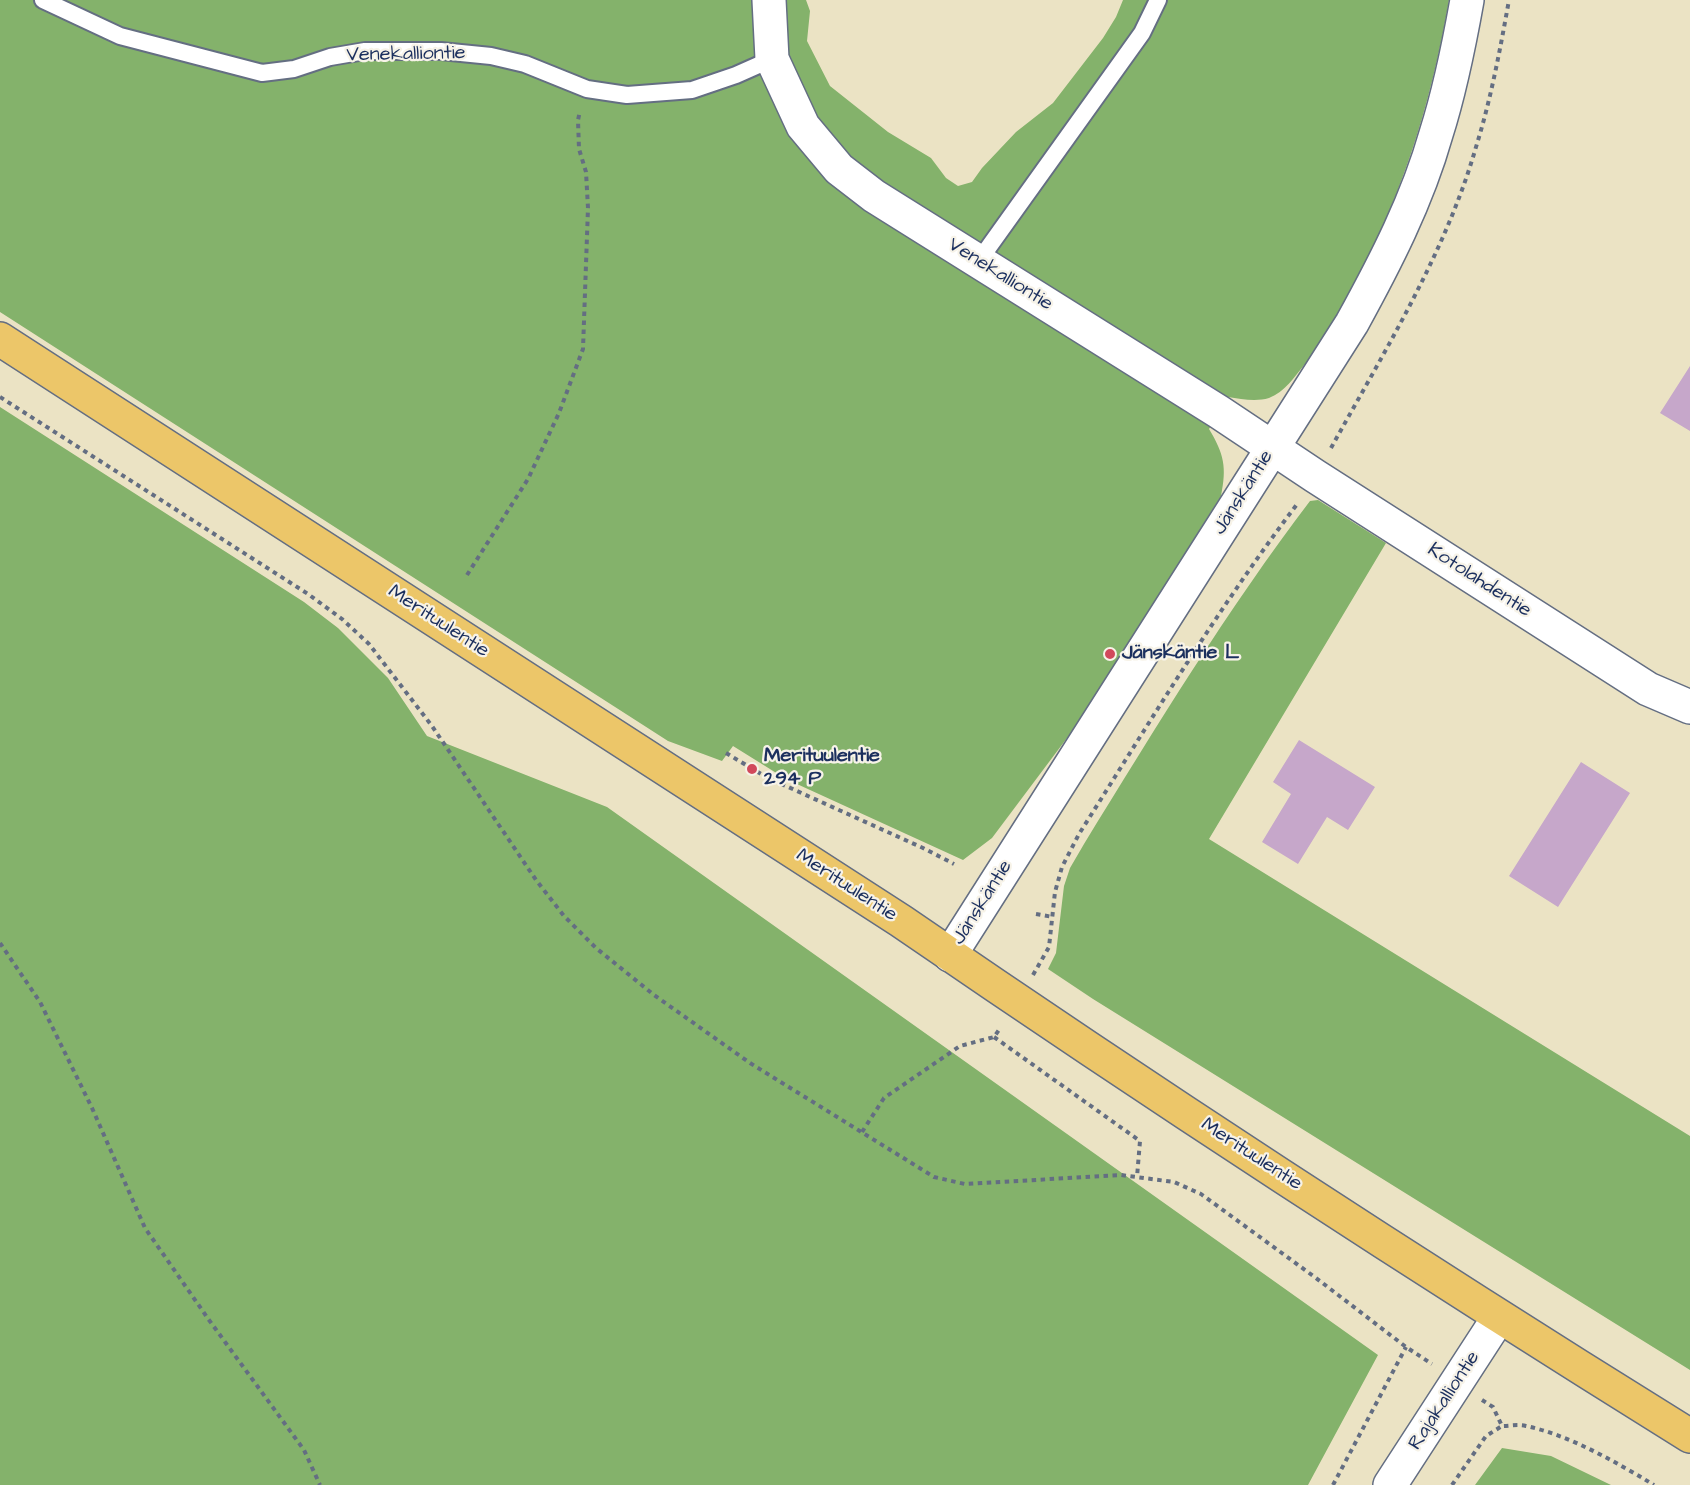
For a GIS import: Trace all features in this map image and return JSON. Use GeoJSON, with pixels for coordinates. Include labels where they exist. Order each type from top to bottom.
{"type":"FeatureCollection","features":[{"type":"Feature","properties":{"kind":"main road","name":"Merituulentie"},"geometry":{"type":"LineString","coordinates":[[0,339],[551,694],[1499,1317],[1690,1436]]}},
{"type":"Feature","properties":{"kind":"street","name":"Venekalliontie"},"geometry":{"type":"LineString","coordinates":[[772,0],[772,58],[803,126],[839,169],[874,196],[1273,448]]}},
{"type":"Feature","properties":{"kind":"street","name":"Jänskäntie"},"geometry":{"type":"LineString","coordinates":[[950,955],[1352,323],[1390,252],[1436,136],[1456,59],[1467,0]]}},
{"type":"Feature","properties":{"kind":"street","name":"Kotolahdentie"},"geometry":{"type":"LineString","coordinates":[[1273,448],[1648,689],[1690,707]]}},
{"type":"Feature","properties":{"kind":"street","name":"Rajakalliontie"},"geometry":{"type":"LineString","coordinates":[[1390,1485],[1499,1317]]}},
{"type":"Feature","properties":{"kind":"lane","name":"Venekalliontie"},"geometry":{"type":"LineString","coordinates":[[43,0],[120,36],[262,73],[294,69],[330,57],[365,51],[441,51],[491,56],[525,64],[587,89],[627,95],[692,90],[736,75],[772,58]]}},
{"type":"Feature","properties":{"kind":"lane"},"geometry":{"type":"LineString","coordinates":[[978,262],[1142,33],[1158,0]]}},
{"type":"Feature","properties":{"kind":"path"},"geometry":{"type":"LineString","coordinates":[[467,575],[528,479],[559,412],[583,349],[588,208],[586,172],[579,149],[578,120],[587,89]]}},
{"type":"Feature","properties":{"kind":"path"},"geometry":{"type":"LineString","coordinates":[[0,397],[308,594],[342,619],[369,644],[392,672],[432,726],[536,880],[564,916],[596,948],[654,995],[750,1063],[934,1177],[965,1184],[1121,1175],[1174,1182],[1201,1194],[1418,1354]]}},
{"type":"Feature","properties":{"kind":"path"},"geometry":{"type":"LineString","coordinates":[[726,753],[766,777],[954,864]]}},
{"type":"Feature","properties":{"kind":"path"},"geometry":{"type":"LineString","coordinates":[[1036,915],[1053,917]]}},
{"type":"Feature","properties":{"kind":"path"},"geometry":{"type":"LineString","coordinates":[[0,943],[40,1002],[92,1108],[145,1228],[304,1450],[320,1485]]}},
{"type":"Feature","properties":{"kind":"path"},"geometry":{"type":"LineString","coordinates":[[862,1132],[884,1098],[960,1046],[994,1037],[1140,1141],[1137,1177]]}},
{"type":"Feature","properties":{"kind":"path"},"geometry":{"type":"LineString","coordinates":[[1333,1485],[1406,1347]]}},
{"type":"Feature","properties":{"kind":"path"},"geometry":{"type":"LineString","coordinates":[[1493,1407],[1502,1426]]}},
{"type":"Feature","properties":{"kind":"path"},"geometry":{"type":"LineString","coordinates":[[1452,1485],[1486,1436],[1502,1426],[1523,1425],[1550,1433],[1589,1450],[1654,1485]]}},
{"type":"Feature","properties":{"kind":"green space"},"geometry":{"type":"Polygon","coordinates":[[[0,0],[806,0],[810,11],[807,41],[830,86],[888,132],[931,158],[946,178],[958,186],[972,182],[1016,132],[1053,103],[1103,38],[1123,0],[1449,0],[1433,79],[1410,156],[1381,231],[1344,303],[1321,342],[1289,384],[1280,392],[1259,400],[1228,397],[1209,429],[1223,461],[1224,477],[1221,496],[1085,714],[992,838],[963,860],[786,779],[733,746],[722,761],[668,741],[0,312],[0,0]]]}},
{"type":"Feature","properties":{"kind":"green space"},"geometry":{"type":"Polygon","coordinates":[[[0,407],[304,602],[338,628],[388,678],[427,736],[607,807],[1378,1355],[1308,1485],[0,1485],[0,407]]]}},
{"type":"Feature","properties":{"kind":"green space"},"geometry":{"type":"Polygon","coordinates":[[[1318,500],[1386,543],[1209,839],[1690,1136],[1690,1370],[1048,969],[1056,953],[1064,886],[1070,868],[1221,627],[1310,501],[1318,500]]]}},
{"type":"Feature","properties":{"kind":"green space"},"geometry":{"type":"Polygon","coordinates":[[[1502,1448],[1551,1456],[1611,1485],[1475,1485],[1502,1448]]]}},
{"type":"Feature","properties":{"kind":"building"},"geometry":{"type":"Polygon","coordinates":[[[1690,366],[1690,431],[1660,413],[1690,366]]]}},
{"type":"Feature","properties":{"kind":"building"},"geometry":{"type":"Polygon","coordinates":[[[1299,740],[1375,787],[1348,830],[1327,817],[1298,864],[1262,842],[1291,794],[1273,782],[1299,740]]]}},
{"type":"Feature","properties":{"kind":"building"},"geometry":{"type":"Polygon","coordinates":[[[1581,762],[1630,793],[1558,907],[1509,876],[1581,762]]]}},
{"type":"Feature","properties":{"kind":"place","name":"Jänskäntie L"},"geometry":{"type":"Point","coordinates":[1110,654]}},
{"type":"Feature","properties":{"kind":"place","name":"Merituulentie 294 P"},"geometry":{"type":"Point","coordinates":[752,769]}}]}
